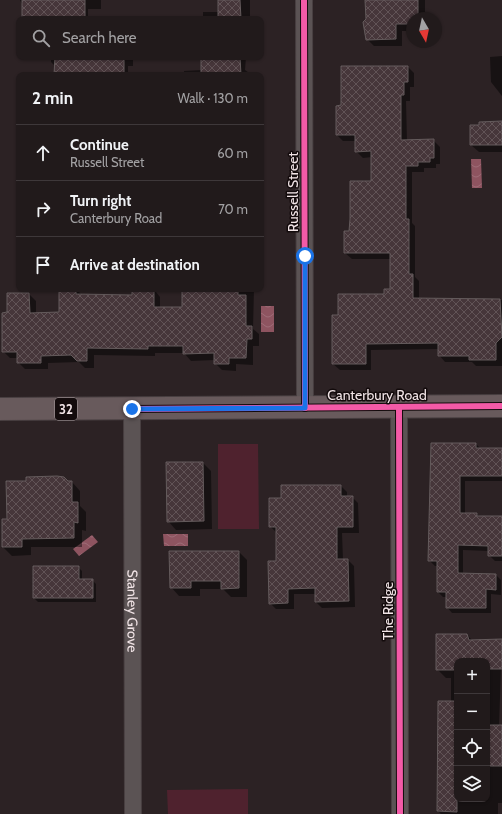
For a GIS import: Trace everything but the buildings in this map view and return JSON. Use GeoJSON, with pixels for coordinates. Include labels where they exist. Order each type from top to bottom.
{"type":"FeatureCollection","features":[{"type":"Feature","properties":{"kind":"main road","name":"Canterbury Road"},"geometry":{"type":"LineString","coordinates":[[0,409],[502,406]]}},
{"type":"Feature","properties":{"kind":"street","name":"Russell Street"},"geometry":{"type":"LineString","coordinates":[[304,0],[305,408]]}},
{"type":"Feature","properties":{"kind":"street","name":"The Ridge"},"geometry":{"type":"LineString","coordinates":[[399,407],[400,814]]}},
{"type":"Feature","properties":{"kind":"street","name":"Stanley Grove"},"geometry":{"type":"LineString","coordinates":[[132,409],[133,814]]}},
{"type":"Feature","properties":{"kind":"shaded area"},"geometry":{"type":"Polygon","coordinates":[[[218,444],[258,444],[259,529],[218,529],[218,444]]]}},
{"type":"Feature","properties":{"kind":"shaded area"},"geometry":{"type":"Polygon","coordinates":[[[248,789],[248,814],[168,814],[167,790],[248,789]]]}},
{"type":"Feature","properties":{"kind":"water"},"geometry":{"type":"Polygon","coordinates":[[[471,159],[481,159],[482,188],[472,188],[471,159]]]}},
{"type":"Feature","properties":{"kind":"water"},"geometry":{"type":"Polygon","coordinates":[[[261,306],[274,306],[274,332],[261,332],[261,306]]]}},
{"type":"Feature","properties":{"kind":"water"},"geometry":{"type":"Polygon","coordinates":[[[163,534],[188,534],[188,546],[164,546],[163,534]]]}},
{"type":"Feature","properties":{"kind":"water"},"geometry":{"type":"Polygon","coordinates":[[[92,535],[98,542],[79,556],[73,549],[92,535]]]}},
{"type":"Feature","properties":{"kind":"cycle path"},"geometry":{"type":"LineString","coordinates":[[304,0],[305,408]]}},
{"type":"Feature","properties":{"kind":"cycle path"},"geometry":{"type":"LineString","coordinates":[[132,409],[502,406]]}},
{"type":"Feature","properties":{"kind":"cycle path"},"geometry":{"type":"LineString","coordinates":[[399,407],[400,814]]}},
{"type":"Feature","properties":{"kind":"route"},"geometry":{"type":"LineString","coordinates":[[132,409],[305,408],[305,256]]}}]}
